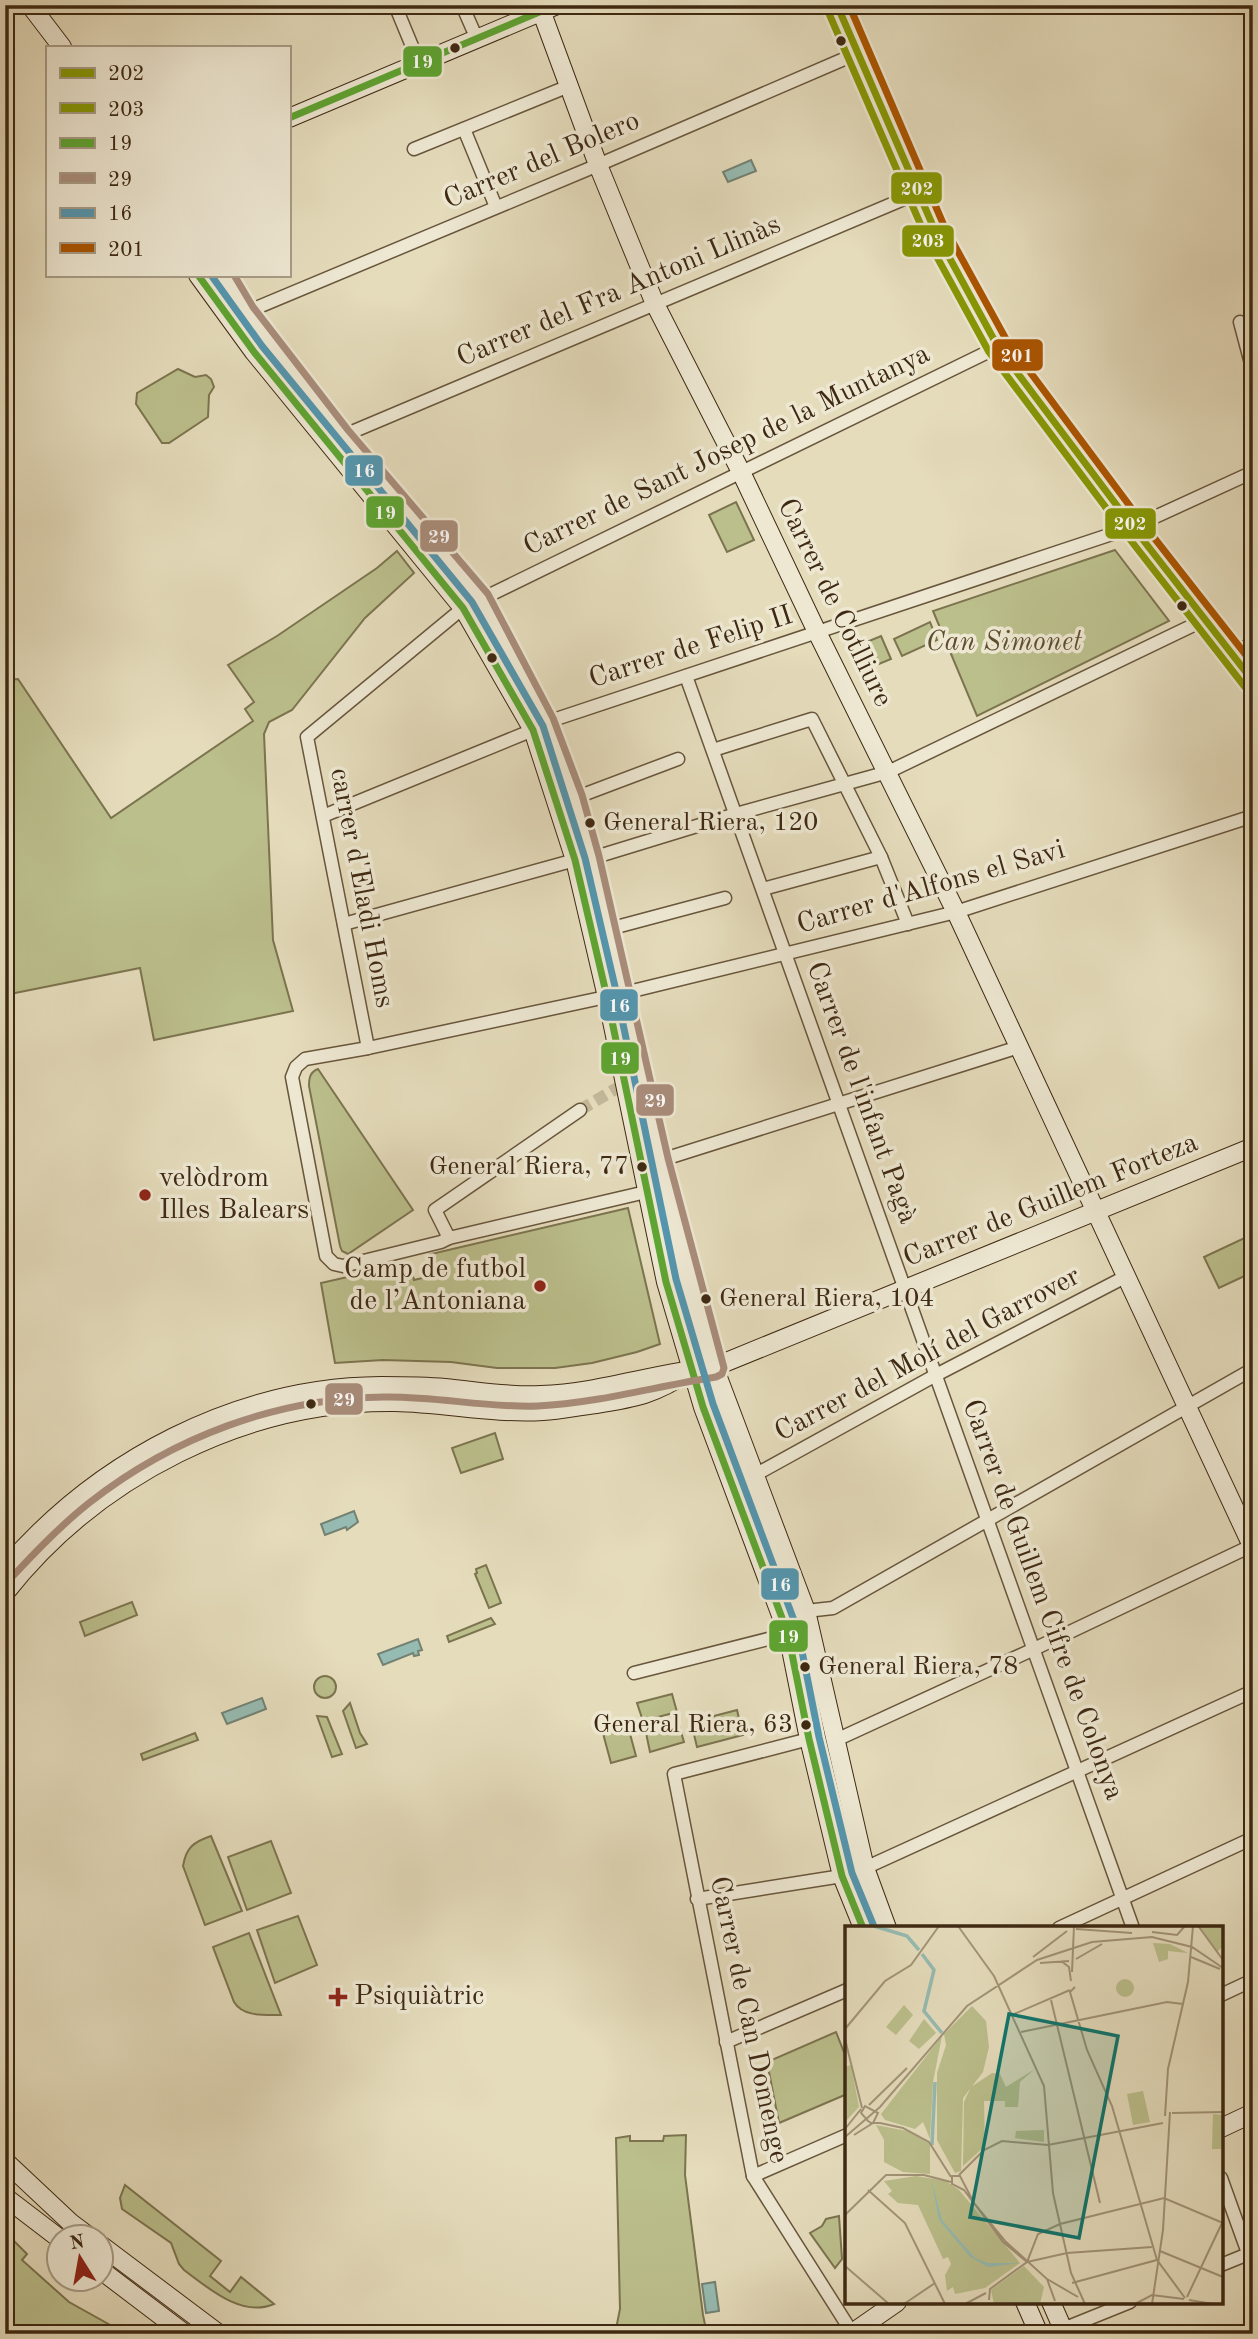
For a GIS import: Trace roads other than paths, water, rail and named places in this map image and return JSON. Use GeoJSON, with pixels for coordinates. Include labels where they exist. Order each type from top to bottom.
{"type":"FeatureCollection","features":[{"type":"Feature","properties":{"kind":"main road"},"geometry":{"type":"LineString","coordinates":[[30,5],[61,46]]}},
{"type":"Feature","properties":{"kind":"main road"},"geometry":{"type":"LineString","coordinates":[[837,5],[936,233],[998,347],[1253,681]]}},
{"type":"Feature","properties":{"kind":"main road"},"geometry":{"type":"LineString","coordinates":[[290,118],[546,8]]}},
{"type":"Feature","properties":{"kind":"main road","name":"Carrer de Cotlliure"},"geometry":{"type":"LineString","coordinates":[[546,8],[569,86],[655,304],[741,472],[956,912],[1252,1547]]}},
{"type":"Feature","properties":{"kind":"main road"},"geometry":{"type":"LineString","coordinates":[[199,276],[246,342],[471,604]]}},
{"type":"Feature","properties":{"kind":"main road"},"geometry":{"type":"LineString","coordinates":[[223,276],[244,313],[471,604],[538,726],[572,799],[582,860],[613,995],[714,1367],[806,1611],[865,1868],[886,1926]]}},
{"type":"Feature","properties":{"kind":"main road"},"geometry":{"type":"LineString","coordinates":[[538,726],[605,930],[613,995],[646,1192],[666,1282],[703,1407],[788,1634],[809,1739],[842,1875],[862,1926]]}},
{"type":"Feature","properties":{"kind":"main road","name":"Carrer de Guillem Forteza"},"geometry":{"type":"LineString","coordinates":[[5,1569],[63,1509],[112,1472],[188,1430],[242,1410],[303,1395],[379,1386],[538,1396],[573,1393],[714,1367],[1253,1147]]}},
{"type":"Feature","properties":{"kind":"main road"},"geometry":{"type":"LineString","coordinates":[[5,1594],[44,1549],[96,1504],[149,1468],[234,1429],[301,1411],[363,1402],[543,1411],[634,1398],[667,1386],[692,1369]]}},
{"type":"Feature","properties":{"kind":"main road"},"geometry":{"type":"LineString","coordinates":[[1223,2127],[1253,2113]]}},
{"type":"Feature","properties":{"kind":"main road"},"geometry":{"type":"LineString","coordinates":[[5,2161],[72,2224]]}},
{"type":"Feature","properties":{"kind":"main road"},"geometry":{"type":"LineString","coordinates":[[5,2197],[46,2228]]}},
{"type":"Feature","properties":{"kind":"main road"},"geometry":{"type":"LineString","coordinates":[[116,2257],[219,2334]]}},
{"type":"Feature","properties":{"kind":"main road"},"geometry":{"type":"LineString","coordinates":[[116,2282],[185,2334]]}},
{"type":"Feature","properties":{"kind":"main road"},"geometry":{"type":"LineString","coordinates":[[852,2333],[894,2304]]}},
{"type":"Feature","properties":{"kind":"main road"},"geometry":{"type":"LineString","coordinates":[[1026,2304],[1035,2333]]}},
{"type":"Feature","properties":{"kind":"main road"},"geometry":{"type":"LineString","coordinates":[[1052,2304],[1064,2332]]}},
{"type":"Feature","properties":{"kind":"street"},"geometry":{"type":"LineString","coordinates":[[395,5],[419,64]]}},
{"type":"Feature","properties":{"kind":"street"},"geometry":{"type":"LineString","coordinates":[[462,5],[477,39]]}},
{"type":"Feature","properties":{"kind":"street","name":"Carrer del Bolero"},"geometry":{"type":"LineString","coordinates":[[244,313],[858,52]]}},
{"type":"Feature","properties":{"kind":"street"},"geometry":{"type":"LineString","coordinates":[[414,149],[569,86]]}},
{"type":"Feature","properties":{"kind":"street"},"geometry":{"type":"LineString","coordinates":[[464,129],[496,207]]}},
{"type":"Feature","properties":{"kind":"street","name":"Carrer del Fra Antoni Llinàs"},"geometry":{"type":"LineString","coordinates":[[340,437],[918,193]]}},
{"type":"Feature","properties":{"kind":"street"},"geometry":{"type":"LineString","coordinates":[[1240,322],[1253,370]]}},
{"type":"Feature","properties":{"kind":"street","name":"Carrer de Sant Josep de la Muntanya"},"geometry":{"type":"LineString","coordinates":[[307,737],[471,604],[998,347]]}},
{"type":"Feature","properties":{"kind":"street","name":"Carrer de Felip II"},"geometry":{"type":"LineString","coordinates":[[323,816],[538,726],[1133,527],[1253,472]]}},
{"type":"Feature","properties":{"kind":"street"},"geometry":{"type":"LineString","coordinates":[[344,924],[582,860],[888,772],[1206,619]]}},
{"type":"Feature","properties":{"kind":"street"},"geometry":{"type":"LineString","coordinates":[[1232,652],[1253,644]]}},
{"type":"Feature","properties":{"kind":"street","name":"Carrer de l'infant Pagà"},"geometry":{"type":"LineString","coordinates":[[687,676],[906,1290]]}},
{"type":"Feature","properties":{"kind":"street"},"geometry":{"type":"LineString","coordinates":[[713,750],[812,719],[881,857],[908,924]]}},
{"type":"Feature","properties":{"kind":"street","name":"carrer d'Eladi Homs"},"geometry":{"type":"LineString","coordinates":[[307,737],[368,1048]]}},
{"type":"Feature","properties":{"kind":"street"},"geometry":{"type":"LineString","coordinates":[[572,799],[678,759]]}},
{"type":"Feature","properties":{"kind":"street","name":"Carrer d'Alfons el Savi"},"geometry":{"type":"LineString","coordinates":[[646,1192],[343,1266],[334,1264],[326,1256],[292,1077],[296,1066],[305,1059],[613,995],[956,912],[1253,816]]}},
{"type":"Feature","properties":{"kind":"street"},"geometry":{"type":"LineString","coordinates":[[763,889],[881,857]]}},
{"type":"Feature","properties":{"kind":"street"},"geometry":{"type":"LineString","coordinates":[[605,930],[725,898]]}},
{"type":"Feature","properties":{"kind":"street"},"geometry":{"type":"LineString","coordinates":[[658,1161],[1019,1046]]}},
{"type":"Feature","properties":{"kind":"street"},"geometry":{"type":"LineString","coordinates":[[449,1238],[435,1210],[580,1111]]}},
{"type":"Feature","properties":{"kind":"street","name":"Carrer del Molí del Garrover"},"geometry":{"type":"LineString","coordinates":[[753,1476],[936,1375],[1125,1277]]}},
{"type":"Feature","properties":{"kind":"street","name":"Carrer de Guillem Cifre de Colonya"},"geometry":{"type":"LineString","coordinates":[[906,1290],[1132,1926]]}},
{"type":"Feature","properties":{"kind":"street"},"geometry":{"type":"LineString","coordinates":[[806,1611],[833,1608],[1253,1369]]}},
{"type":"Feature","properties":{"kind":"street"},"geometry":{"type":"LineString","coordinates":[[836,1740],[1252,1547]]}},
{"type":"Feature","properties":{"kind":"street"},"geometry":{"type":"LineString","coordinates":[[634,1673],[788,1634]]}},
{"type":"Feature","properties":{"kind":"street"},"geometry":{"type":"LineString","coordinates":[[853,1902],[865,1868],[1253,1691]]}},
{"type":"Feature","properties":{"kind":"street","name":"Carrer de Can Domenge"},"geometry":{"type":"LineString","coordinates":[[809,1739],[674,1774],[753,2176],[852,2333]]}},
{"type":"Feature","properties":{"kind":"street"},"geometry":{"type":"LineString","coordinates":[[697,1899],[842,1875],[845,1858],[857,1836]]}},
{"type":"Feature","properties":{"kind":"street"},"geometry":{"type":"LineString","coordinates":[[1063,1926],[1253,1838]]}},
{"type":"Feature","properties":{"kind":"street"},"geometry":{"type":"LineString","coordinates":[[1223,1994],[1253,1980]]}},
{"type":"Feature","properties":{"kind":"street"},"geometry":{"type":"LineString","coordinates":[[726,2042],[845,1991]]}},
{"type":"Feature","properties":{"kind":"street"},"geometry":{"type":"LineString","coordinates":[[753,2176],[845,2136]]}},
{"type":"Feature","properties":{"kind":"street"},"geometry":{"type":"LineString","coordinates":[[1223,2183],[1251,2258],[1223,2265]]}},
{"type":"Feature","properties":{"kind":"street"},"geometry":{"type":"LineString","coordinates":[[1064,2332],[1126,2304]]}},
{"type":"Feature","properties":{"kind":"water"},"geometry":{"type":"Polygon","coordinates":[[[751,160],[756,171],[728,182],[723,172],[751,160]]]}},
{"type":"Feature","properties":{"kind":"water"},"geometry":{"type":"Polygon","coordinates":[[[354,1511],[358,1522],[347,1530],[346,1527],[325,1535],[321,1524],[354,1511]]]}},
{"type":"Feature","properties":{"kind":"water"},"geometry":{"type":"Polygon","coordinates":[[[418,1639],[422,1650],[418,1651],[419,1655],[414,1656],[413,1653],[383,1665],[378,1654],[418,1639]]]}},
{"type":"Feature","properties":{"kind":"water"},"geometry":{"type":"Polygon","coordinates":[[[262,1698],[266,1709],[227,1724],[222,1713],[262,1698]]]}},
{"type":"Feature","properties":{"kind":"water"},"geometry":{"type":"Polygon","coordinates":[[[715,2282],[719,2311],[706,2313],[702,2284],[715,2282]]]}},
{"type":"Feature","properties":{"kind":"tunnel"},"geometry":{"type":"LineString","coordinates":[[580,1110],[624,1084]]}},
{"type":"Feature","properties":{"kind":"place","name":"General Riera, 120"},"geometry":{"type":"Point","coordinates":[590,823]}},
{"type":"Feature","properties":{"kind":"place","name":"General Riera, 77"},"geometry":{"type":"Point","coordinates":[642,1167]}},
{"type":"Feature","properties":{"kind":"place","name":"velòdrom Illes Balears"},"geometry":{"type":"Point","coordinates":[145,1195]}},
{"type":"Feature","properties":{"kind":"place","name":"Camp de futbol de l’Antoniana"},"geometry":{"type":"Point","coordinates":[540,1286]}},
{"type":"Feature","properties":{"kind":"place","name":"General Riera, 104"},"geometry":{"type":"Point","coordinates":[706,1299]}},
{"type":"Feature","properties":{"kind":"place","name":"General Riera, 78"},"geometry":{"type":"Point","coordinates":[805,1667]}},
{"type":"Feature","properties":{"kind":"place","name":"General Riera, 63"},"geometry":{"type":"Point","coordinates":[806,1725]}},
{"type":"Feature","properties":{"kind":"place","name":"Psiquiàtric"},"geometry":{"type":"Point","coordinates":[338,1997]}},
{"type":"Feature","properties":{"kind":"park label","name":"Can Simonet"},"geometry":{"type":"Point","coordinates":[1004,643]}}]}
